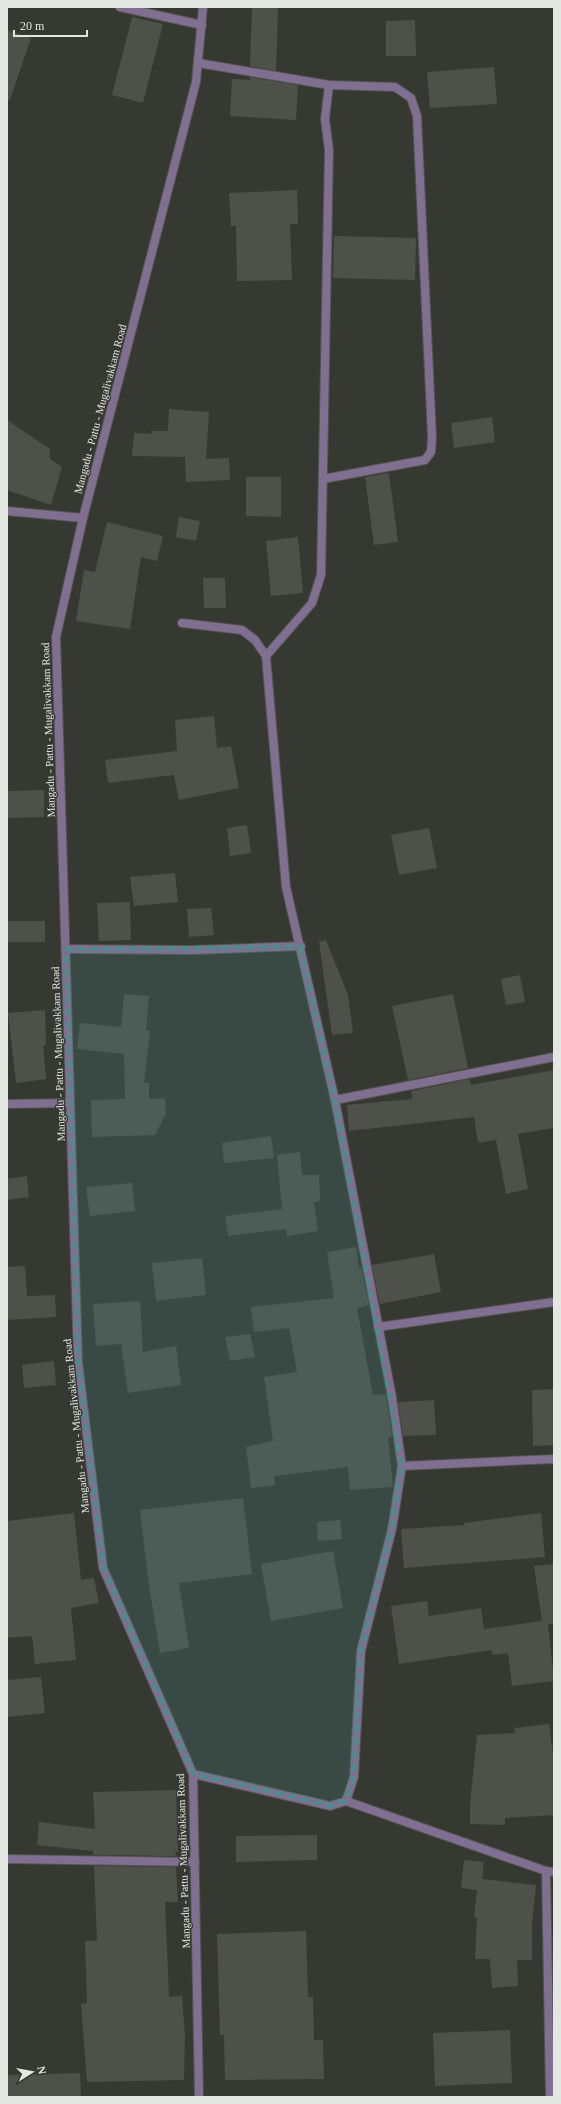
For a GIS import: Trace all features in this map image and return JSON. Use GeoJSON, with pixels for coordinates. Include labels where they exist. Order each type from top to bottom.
{"type":"FeatureCollection","features":[{"type":"Feature","properties":{"kind":"street"},"geometry":{"type":"LineString","coordinates":[[120,7],[202,25]]}},
{"type":"Feature","properties":{"kind":"street","name":"Mangadu - Pattu - Mugalivakkam Road"},"geometry":{"type":"LineString","coordinates":[[199,2097],[193,1774],[103,1568],[78,1362],[56,637],[83,518],[194,89],[204,7]]}},
{"type":"Feature","properties":{"kind":"street"},"geometry":{"type":"LineString","coordinates":[[198,63],[329,85],[395,87],[410,98],[417,116],[432,437],[431,452],[425,460],[323,479]]}},
{"type":"Feature","properties":{"kind":"street"},"geometry":{"type":"LineString","coordinates":[[266,656],[312,603],[321,575],[329,150],[325,119],[329,85]]}},
{"type":"Feature","properties":{"kind":"street"},"geometry":{"type":"LineString","coordinates":[[7,511],[83,518]]}},
{"type":"Feature","properties":{"kind":"street"},"geometry":{"type":"LineString","coordinates":[[182,623],[242,630],[255,640],[266,656],[286,886],[301,946],[335,1100],[378,1327],[402,1466],[392,1529],[361,1651],[354,1777],[346,1801]]}},
{"type":"Feature","properties":{"kind":"street"},"geometry":{"type":"LineString","coordinates":[[66,949],[192,950],[301,946]]}},
{"type":"Feature","properties":{"kind":"street"},"geometry":{"type":"LineString","coordinates":[[335,1100],[554,1057]]}},
{"type":"Feature","properties":{"kind":"street"},"geometry":{"type":"LineString","coordinates":[[7,1104],[70,1103]]}},
{"type":"Feature","properties":{"kind":"street"},"geometry":{"type":"LineString","coordinates":[[378,1327],[554,1302]]}},
{"type":"Feature","properties":{"kind":"street"},"geometry":{"type":"LineString","coordinates":[[402,1466],[554,1459]]}},
{"type":"Feature","properties":{"kind":"street"},"geometry":{"type":"LineString","coordinates":[[193,1774],[330,1806],[346,1801],[550,1872],[550,2097]]}},
{"type":"Feature","properties":{"kind":"street"},"geometry":{"type":"LineString","coordinates":[[7,1859],[195,1862]]}},
{"type":"Feature","properties":{"kind":"highlighted area"},"geometry":{"type":"Polygon","coordinates":[[[301,946],[335,1100],[402,1466],[392,1529],[361,1651],[354,1777],[346,1801],[330,1806],[193,1774],[103,1568],[78,1362],[66,949],[301,946]]]}},
{"type":"Feature","properties":{"kind":"building"},"geometry":{"type":"Polygon","coordinates":[[[252,7],[278,7],[276,71],[250,66],[252,7]]]}},
{"type":"Feature","properties":{"kind":"building"},"geometry":{"type":"Polygon","coordinates":[[[132,17],[163,24],[143,103],[112,95],[132,17]]]}},
{"type":"Feature","properties":{"kind":"building"},"geometry":{"type":"Polygon","coordinates":[[[415,20],[416,56],[386,56],[386,21],[415,20]]]}},
{"type":"Feature","properties":{"kind":"building"},"geometry":{"type":"Polygon","coordinates":[[[7,30],[31,38],[10,100],[7,99],[7,30]]]}},
{"type":"Feature","properties":{"kind":"building"},"geometry":{"type":"Polygon","coordinates":[[[494,67],[497,104],[430,108],[427,72],[494,67]]]}},
{"type":"Feature","properties":{"kind":"building"},"geometry":{"type":"Polygon","coordinates":[[[250,77],[298,85],[296,120],[230,116],[232,79],[250,80],[250,77]]]}},
{"type":"Feature","properties":{"kind":"building"},"geometry":{"type":"Polygon","coordinates":[[[297,190],[298,224],[290,224],[292,280],[237,281],[236,226],[231,226],[229,193],[297,190]]]}},
{"type":"Feature","properties":{"kind":"building"},"geometry":{"type":"Polygon","coordinates":[[[334,236],[416,238],[415,280],[333,278],[334,236]]]}},
{"type":"Feature","properties":{"kind":"building"},"geometry":{"type":"Polygon","coordinates":[[[169,409],[209,412],[206,459],[229,458],[230,480],[186,482],[185,457],[132,456],[134,433],[152,434],[151,431],[168,431],[169,409]]]}},
{"type":"Feature","properties":{"kind":"building"},"geometry":{"type":"Polygon","coordinates":[[[492,417],[495,442],[454,448],[451,423],[492,417]]]}},
{"type":"Feature","properties":{"kind":"building"},"geometry":{"type":"Polygon","coordinates":[[[7,420],[50,449],[50,459],[62,467],[51,505],[7,490],[7,420]]]}},
{"type":"Feature","properties":{"kind":"building"},"geometry":{"type":"Polygon","coordinates":[[[389,473],[398,542],[374,545],[365,477],[389,473]]]}},
{"type":"Feature","properties":{"kind":"building"},"geometry":{"type":"Polygon","coordinates":[[[246,477],[281,477],[281,517],[246,516],[246,477]]]}},
{"type":"Feature","properties":{"kind":"building"},"geometry":{"type":"Polygon","coordinates":[[[179,517],[200,521],[196,541],[176,537],[179,517]]]}},
{"type":"Feature","properties":{"kind":"building"},"geometry":{"type":"Polygon","coordinates":[[[107,522],[163,536],[157,561],[141,557],[130,629],[76,621],[84,570],[95,572],[107,522]]]}},
{"type":"Feature","properties":{"kind":"building"},"geometry":{"type":"Polygon","coordinates":[[[298,537],[303,593],[271,596],[266,541],[298,537]]]}},
{"type":"Feature","properties":{"kind":"building"},"geometry":{"type":"Polygon","coordinates":[[[203,578],[225,578],[226,608],[204,608],[203,578]]]}},
{"type":"Feature","properties":{"kind":"building"},"geometry":{"type":"Polygon","coordinates":[[[214,716],[217,748],[231,746],[239,788],[179,800],[174,775],[108,783],[105,760],[177,751],[175,720],[214,716]]]}},
{"type":"Feature","properties":{"kind":"building"},"geometry":{"type":"Polygon","coordinates":[[[44,790],[44,817],[7,818],[7,791],[44,790]]]}},
{"type":"Feature","properties":{"kind":"building"},"geometry":{"type":"Polygon","coordinates":[[[247,825],[251,853],[230,856],[227,828],[247,825]]]}},
{"type":"Feature","properties":{"kind":"building"},"geometry":{"type":"Polygon","coordinates":[[[429,828],[437,868],[399,875],[391,835],[429,828]]]}},
{"type":"Feature","properties":{"kind":"building"},"geometry":{"type":"Polygon","coordinates":[[[175,873],[178,902],[134,906],[130,877],[175,873]]]}},
{"type":"Feature","properties":{"kind":"building"},"geometry":{"type":"Polygon","coordinates":[[[130,902],[131,940],[99,941],[97,903],[130,902]]]}},
{"type":"Feature","properties":{"kind":"building"},"geometry":{"type":"Polygon","coordinates":[[[211,908],[214,935],[189,937],[187,909],[211,908]]]}},
{"type":"Feature","properties":{"kind":"building"},"geometry":{"type":"Polygon","coordinates":[[[7,921],[45,921],[45,942],[7,942],[7,921]]]}},
{"type":"Feature","properties":{"kind":"building"},"geometry":{"type":"Polygon","coordinates":[[[326,940],[348,995],[353,1033],[332,1035],[319,942],[326,940]]]}},
{"type":"Feature","properties":{"kind":"building"},"geometry":{"type":"Polygon","coordinates":[[[520,975],[525,1002],[506,1005],[501,979],[520,975]]]}},
{"type":"Feature","properties":{"kind":"building"},"geometry":{"type":"Polygon","coordinates":[[[124,994],[149,996],[146,1030],[150,1031],[144,1083],[149,1083],[149,1099],[165,1098],[166,1113],[155,1135],[92,1137],[91,1100],[125,1099],[124,1054],[77,1049],[80,1023],[121,1027],[124,994]]]}},
{"type":"Feature","properties":{"kind":"building"},"geometry":{"type":"Polygon","coordinates":[[[453,994],[468,1068],[408,1080],[392,1006],[453,994]]]}},
{"type":"Feature","properties":{"kind":"building"},"geometry":{"type":"Polygon","coordinates":[[[45,1010],[46,1045],[43,1045],[46,1079],[16,1083],[8,1013],[45,1010]]]}},
{"type":"Feature","properties":{"kind":"building"},"geometry":{"type":"Polygon","coordinates":[[[554,1070],[554,1128],[518,1134],[528,1189],[506,1194],[496,1140],[478,1143],[474,1117],[349,1131],[347,1105],[412,1099],[411,1091],[470,1079],[471,1085],[554,1070]]]}},
{"type":"Feature","properties":{"kind":"building"},"geometry":{"type":"Polygon","coordinates":[[[271,1136],[274,1158],[224,1163],[222,1143],[271,1136]]]}},
{"type":"Feature","properties":{"kind":"building"},"geometry":{"type":"Polygon","coordinates":[[[300,1152],[302,1175],[319,1175],[320,1201],[314,1202],[318,1231],[287,1236],[286,1229],[228,1236],[225,1216],[282,1209],[277,1155],[300,1152]]]}},
{"type":"Feature","properties":{"kind":"building"},"geometry":{"type":"Polygon","coordinates":[[[27,1176],[29,1197],[7,1200],[7,1179],[27,1176]]]}},
{"type":"Feature","properties":{"kind":"building"},"geometry":{"type":"Polygon","coordinates":[[[132,1183],[135,1211],[90,1216],[86,1187],[132,1183]]]}},
{"type":"Feature","properties":{"kind":"building"},"geometry":{"type":"Polygon","coordinates":[[[356,1247],[359,1268],[361,1267],[369,1305],[357,1308],[373,1395],[386,1394],[392,1437],[388,1437],[393,1487],[350,1490],[348,1467],[274,1476],[275,1485],[251,1488],[246,1447],[273,1441],[264,1377],[297,1372],[289,1328],[254,1332],[251,1307],[334,1298],[327,1252],[356,1247]]]}},
{"type":"Feature","properties":{"kind":"building"},"geometry":{"type":"Polygon","coordinates":[[[434,1254],[441,1292],[380,1304],[372,1265],[434,1254]]]}},
{"type":"Feature","properties":{"kind":"building"},"geometry":{"type":"Polygon","coordinates":[[[202,1258],[206,1295],[156,1301],[152,1263],[202,1258]]]}},
{"type":"Feature","properties":{"kind":"building"},"geometry":{"type":"Polygon","coordinates":[[[25,1266],[27,1296],[55,1295],[56,1317],[7,1320],[7,1267],[25,1266]]]}},
{"type":"Feature","properties":{"kind":"building"},"geometry":{"type":"Polygon","coordinates":[[[140,1301],[143,1352],[176,1346],[181,1385],[128,1393],[121,1344],[96,1346],[93,1304],[140,1301]]]}},
{"type":"Feature","properties":{"kind":"building"},"geometry":{"type":"Polygon","coordinates":[[[250,1334],[255,1357],[230,1361],[225,1337],[250,1334]]]}},
{"type":"Feature","properties":{"kind":"building"},"geometry":{"type":"Polygon","coordinates":[[[54,1361],[56,1385],[24,1388],[22,1365],[54,1361]]]}},
{"type":"Feature","properties":{"kind":"building"},"geometry":{"type":"Polygon","coordinates":[[[554,1389],[554,1445],[533,1446],[532,1390],[554,1389]]]}},
{"type":"Feature","properties":{"kind":"building"},"geometry":{"type":"Polygon","coordinates":[[[434,1400],[436,1435],[403,1436],[398,1402],[434,1400]]]}},
{"type":"Feature","properties":{"kind":"building"},"geometry":{"type":"Polygon","coordinates":[[[243,1498],[252,1574],[179,1583],[189,1648],[160,1653],[149,1586],[140,1510],[243,1498]]]}},
{"type":"Feature","properties":{"kind":"building"},"geometry":{"type":"Polygon","coordinates":[[[74,1513],[81,1580],[94,1578],[99,1603],[71,1608],[76,1660],[35,1664],[32,1636],[7,1638],[7,1521],[74,1513]]]}},
{"type":"Feature","properties":{"kind":"building"},"geometry":{"type":"Polygon","coordinates":[[[541,1513],[545,1557],[404,1568],[401,1529],[464,1525],[464,1523],[541,1513]]]}},
{"type":"Feature","properties":{"kind":"building"},"geometry":{"type":"Polygon","coordinates":[[[340,1520],[342,1539],[318,1541],[317,1522],[340,1520]]]}},
{"type":"Feature","properties":{"kind":"building"},"geometry":{"type":"Polygon","coordinates":[[[333,1551],[343,1608],[271,1621],[261,1564],[333,1551]]]}},
{"type":"Feature","properties":{"kind":"building"},"geometry":{"type":"Polygon","coordinates":[[[554,1564],[554,1624],[548,1624],[554,1681],[512,1686],[508,1653],[492,1655],[492,1650],[399,1664],[391,1606],[427,1601],[429,1616],[481,1608],[484,1629],[542,1621],[534,1566],[554,1564]]]}},
{"type":"Feature","properties":{"kind":"building"},"geometry":{"type":"Polygon","coordinates":[[[41,1677],[45,1713],[7,1717],[7,1680],[41,1677]]]}},
{"type":"Feature","properties":{"kind":"building"},"geometry":{"type":"Polygon","coordinates":[[[549,1724],[554,1763],[554,1815],[505,1818],[505,1825],[470,1824],[470,1804],[477,1735],[515,1733],[514,1728],[549,1724]]]}},
{"type":"Feature","properties":{"kind":"building"},"geometry":{"type":"Polygon","coordinates":[[[176,1790],[178,1852],[175,1852],[176,1856],[93,1855],[93,1851],[37,1845],[39,1822],[95,1829],[93,1792],[176,1790]]]}},
{"type":"Feature","properties":{"kind":"building"},"geometry":{"type":"Polygon","coordinates":[[[317,1835],[317,1860],[236,1862],[236,1836],[317,1835]]]}},
{"type":"Feature","properties":{"kind":"building"},"geometry":{"type":"Polygon","coordinates":[[[464,1860],[484,1862],[482,1879],[536,1885],[532,1923],[532,1960],[517,1960],[518,1986],[492,1988],[490,1959],[475,1959],[477,1918],[474,1918],[477,1890],[461,1888],[464,1860]]]}},
{"type":"Feature","properties":{"kind":"building"},"geometry":{"type":"Polygon","coordinates":[[[94,1866],[176,1867],[178,1902],[165,1902],[169,1997],[182,1996],[185,2035],[184,2080],[87,2082],[81,2004],[87,2003],[85,1941],[97,1941],[94,1866]]]}},
{"type":"Feature","properties":{"kind":"building"},"geometry":{"type":"Polygon","coordinates":[[[306,1931],[308,1997],[313,1997],[314,2040],[323,2040],[324,2079],[225,2080],[224,2035],[220,2035],[217,1934],[306,1931]]]}},
{"type":"Feature","properties":{"kind":"building"},"geometry":{"type":"Polygon","coordinates":[[[510,2030],[512,2083],[435,2086],[433,2033],[510,2030]]]}},
{"type":"Feature","properties":{"kind":"building"},"geometry":{"type":"Polygon","coordinates":[[[80,2073],[81,2097],[7,2097],[7,2075],[80,2073]]]}}]}
